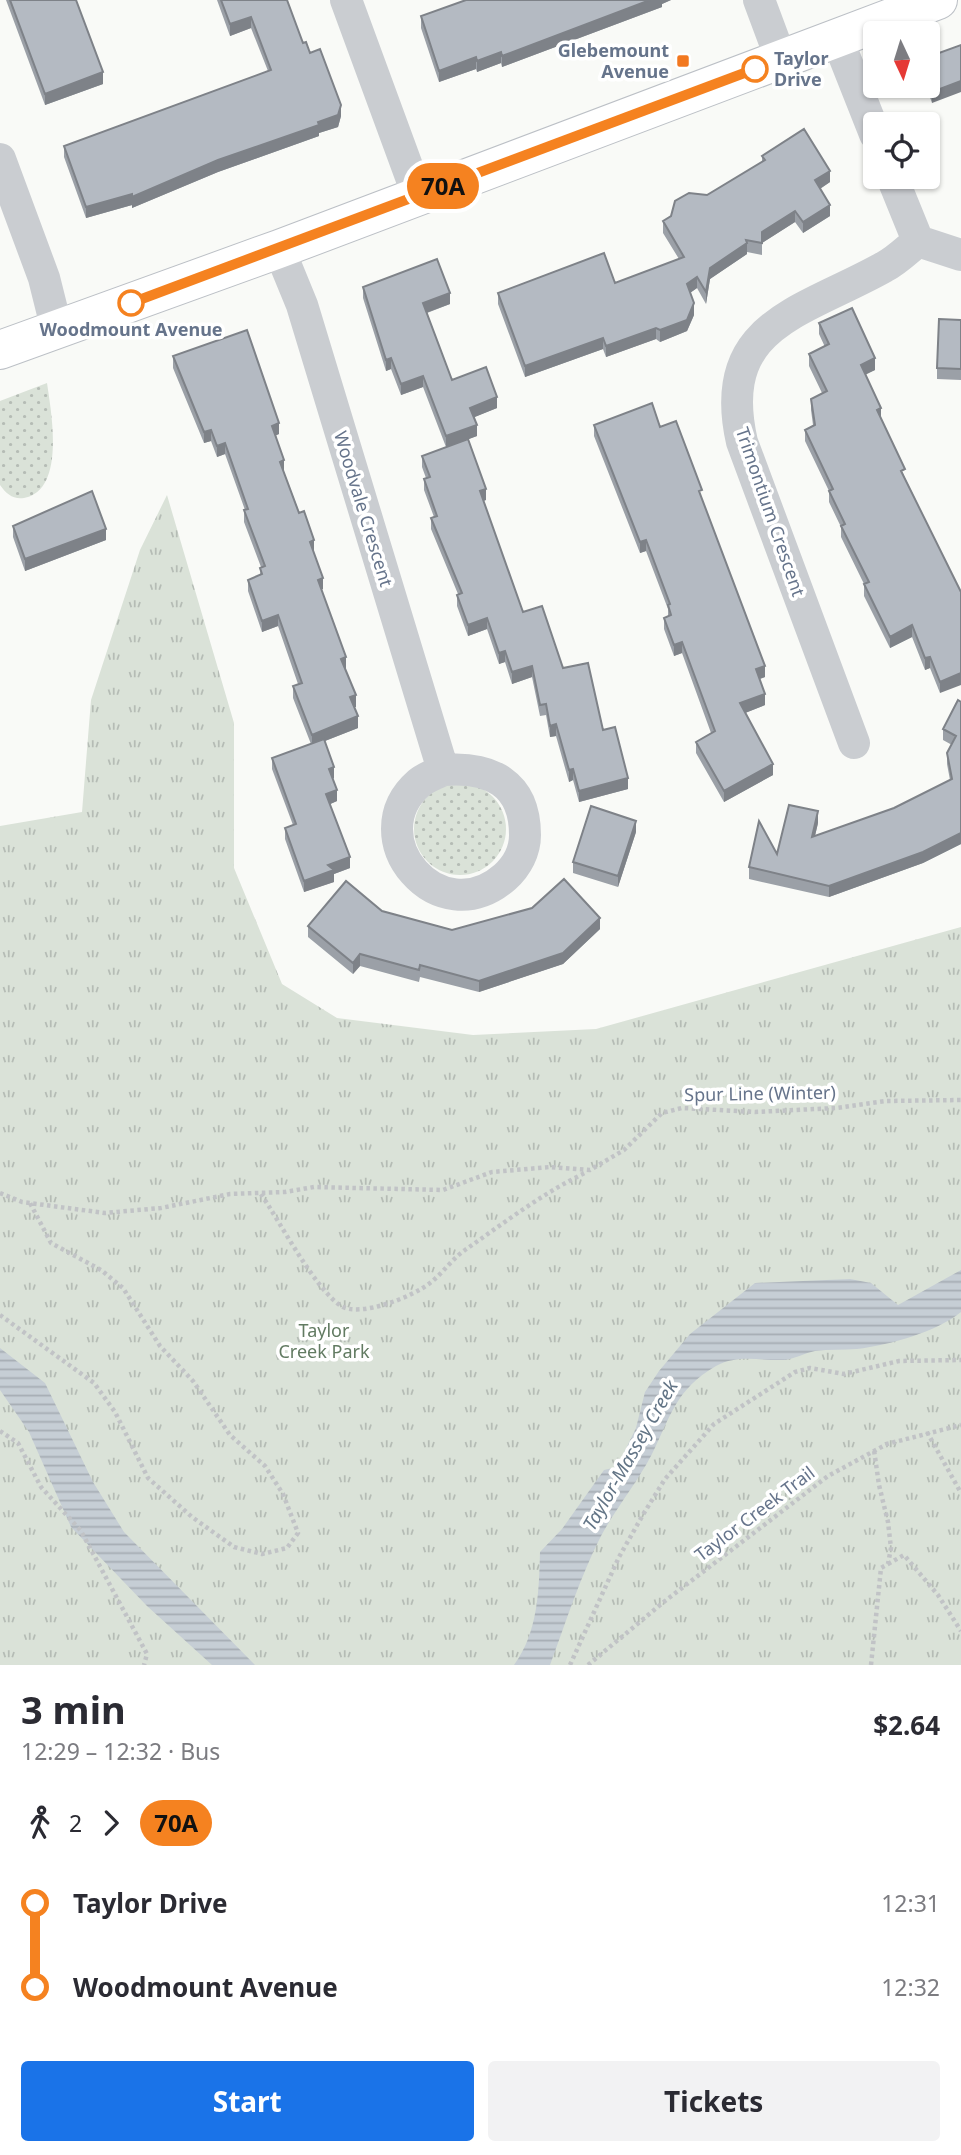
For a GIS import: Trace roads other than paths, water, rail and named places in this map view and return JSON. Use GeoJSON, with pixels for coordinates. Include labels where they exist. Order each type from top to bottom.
{"type":"FeatureCollection","features":[{"type":"Feature","properties":{"kind":"main road"},"geometry":{"type":"LineString","coordinates":[[0,350],[279,249],[938,0]]}},
{"type":"Feature","properties":{"kind":"street"},"geometry":{"type":"LineString","coordinates":[[346,0],[418,196]]}},
{"type":"Feature","properties":{"kind":"street"},"geometry":{"type":"LineString","coordinates":[[759,0],[781,59]]}},
{"type":"Feature","properties":{"kind":"street"},"geometry":{"type":"LineString","coordinates":[[837,38],[866,112]]}},
{"type":"Feature","properties":{"kind":"street"},"geometry":{"type":"LineString","coordinates":[[0,159],[44,278],[57,330]]}},
{"type":"Feature","properties":{"kind":"street"},"geometry":{"type":"LineString","coordinates":[[897,189],[918,241],[961,255]]}},
{"type":"Feature","properties":{"kind":"street","name":"Trimontium Crescent"},"geometry":{"type":"LineString","coordinates":[[854,743],[746,452],[737,417],[739,377],[749,352],[763,332],[887,266],[918,241]]}},
{"type":"Feature","properties":{"kind":"street","name":"Woodvale Crescent"},"geometry":{"type":"LineString","coordinates":[[279,249],[302,305],[443,770]]}},
{"type":"Feature","properties":{"kind":"street"},"geometry":{"type":"LineString","coordinates":[[469,767],[495,776],[515,794],[525,819],[525,846],[513,870],[493,887],[467,895],[441,892],[418,878],[402,857],[397,830],[403,804],[419,783],[443,770],[469,767]]}},
{"type":"Feature","properties":{"kind":"water","name":"Taylor-Massey Creek"},"geometry":{"type":"Polygon","coordinates":[[[961,1270],[961,1312],[939,1326],[884,1344],[857,1349],[815,1351],[784,1360],[733,1360],[702,1375],[676,1405],[646,1465],[601,1536],[580,1583],[550,1665],[514,1665],[533,1625],[538,1596],[540,1552],[562,1529],[604,1470],[617,1467],[636,1428],[645,1392],[690,1334],[755,1283],[850,1279],[871,1283],[898,1305],[961,1270]]]}},
{"type":"Feature","properties":{"kind":"water"},"geometry":{"type":"Polygon","coordinates":[[[0,1348],[45,1383],[93,1482],[124,1532],[255,1665],[212,1665],[147,1606],[71,1527],[29,1432],[0,1390],[0,1348]]]}},
{"type":"Feature","properties":{"kind":"place","name":"Glebemount Avenue"},"geometry":{"type":"Point","coordinates":[683,61]}},
{"type":"Feature","properties":{"kind":"place","name":"Taylor Drive"},"geometry":{"type":"Point","coordinates":[755,69]}},
{"type":"Feature","properties":{"kind":"place","name":"Woodmount Avenue"},"geometry":{"type":"Point","coordinates":[131,303]}},
{"type":"Feature","properties":{"kind":"park label","name":"Taylor Creek Park"},"geometry":{"type":"Point","coordinates":[324,1341]}}]}
